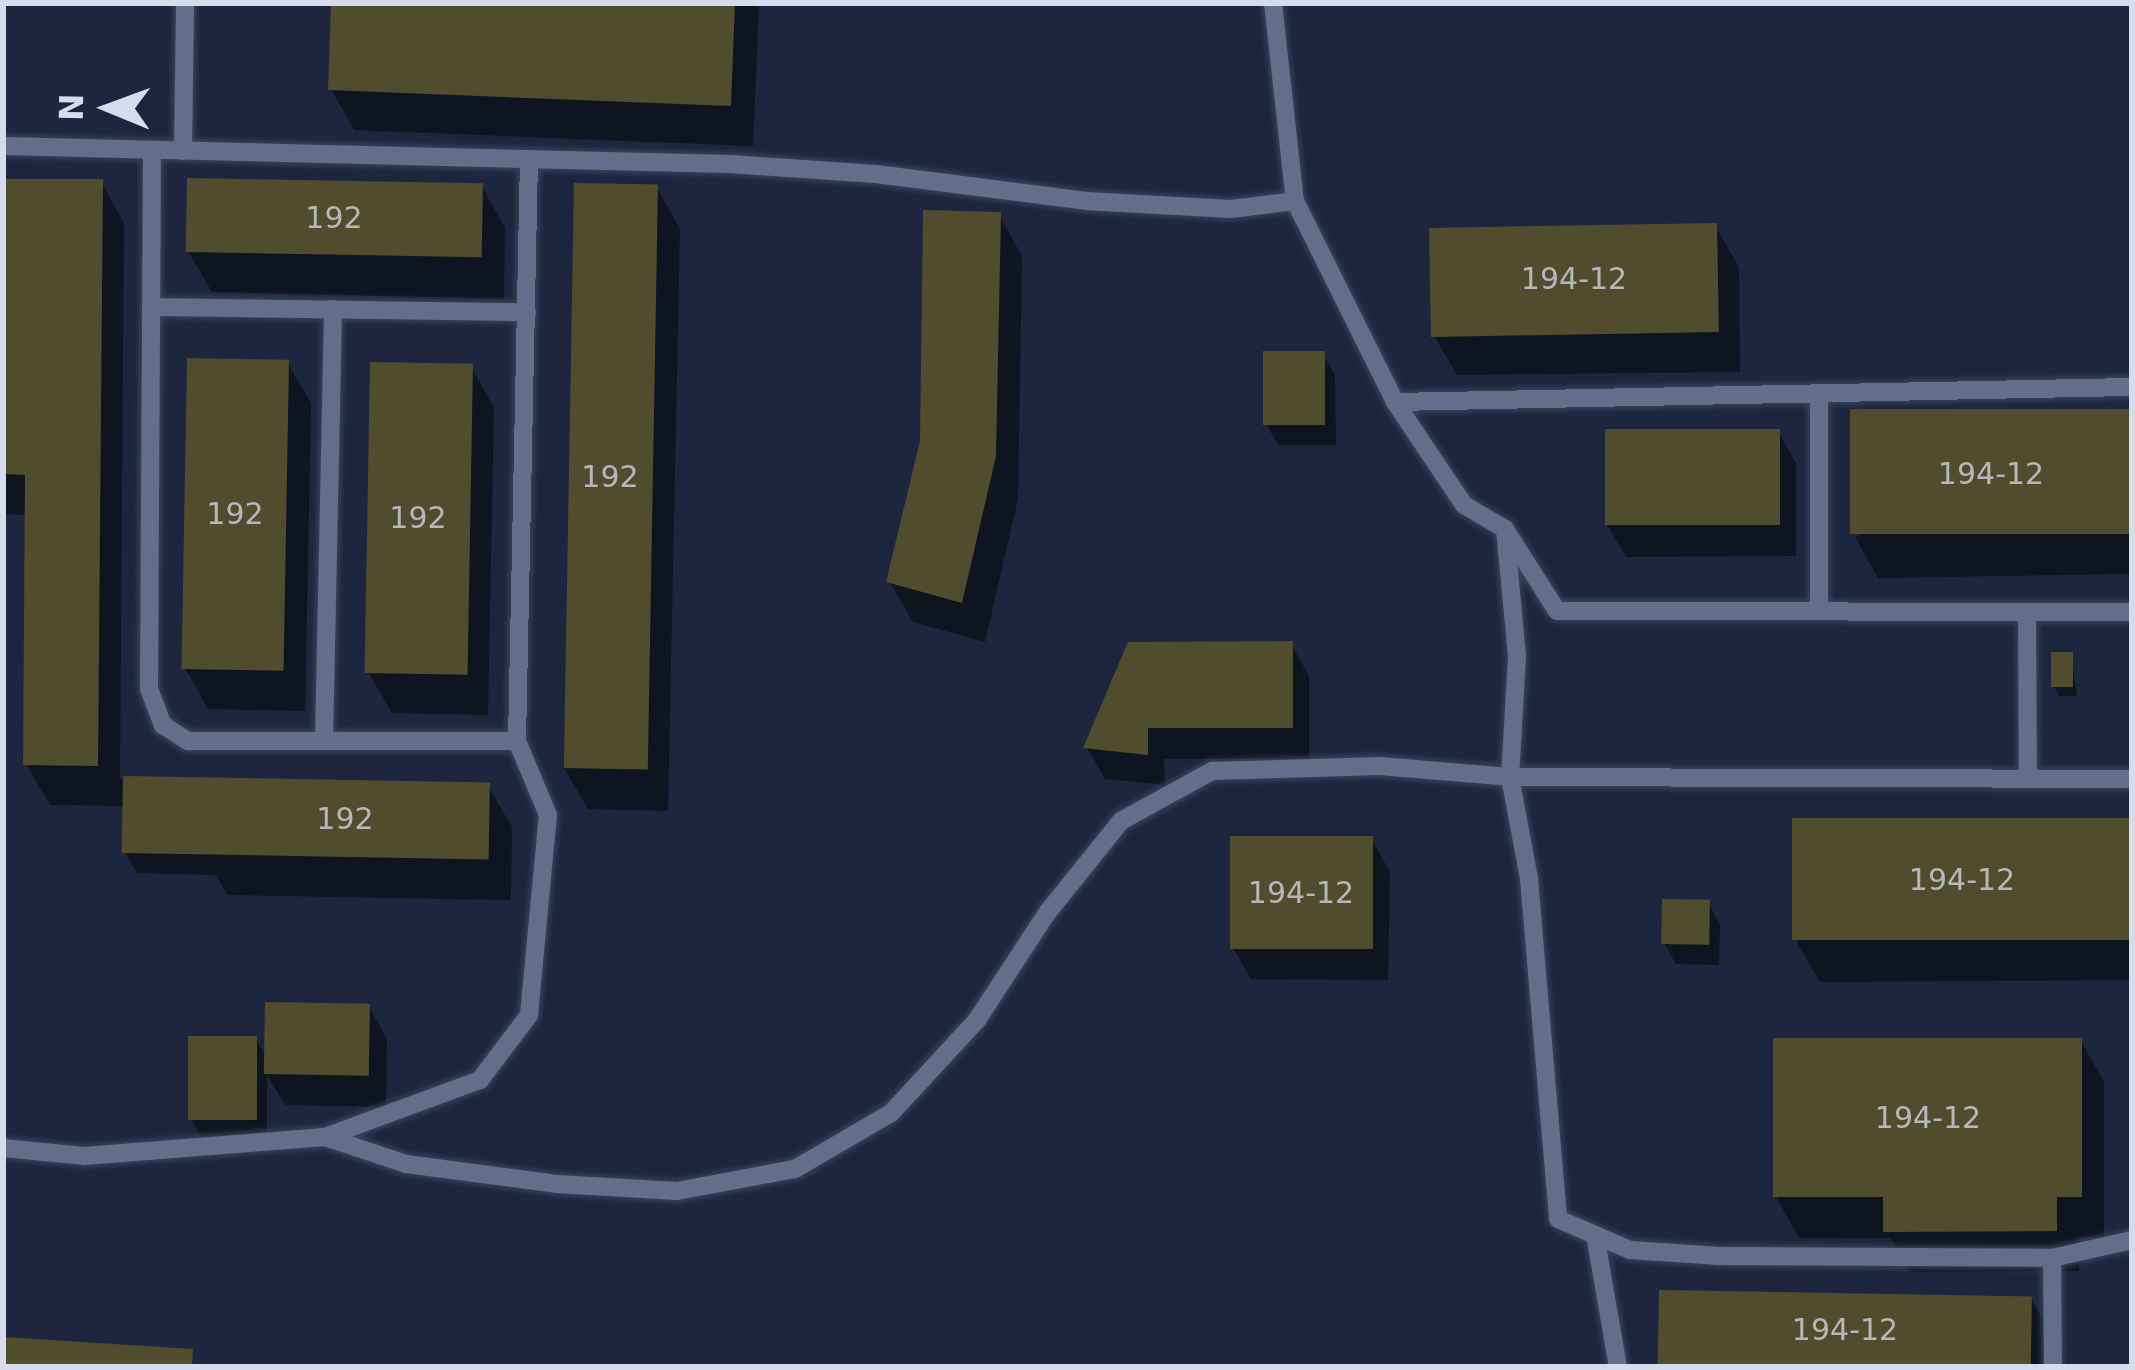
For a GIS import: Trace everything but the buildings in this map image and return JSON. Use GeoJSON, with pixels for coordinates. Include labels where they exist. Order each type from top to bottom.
{"type":"FeatureCollection","features":[{"type":"Feature","properties":{"kind":"lane"},"geometry":{"type":"LineString","coordinates":[[183,151],[185,3]]}},
{"type":"Feature","properties":{"kind":"lane"},"geometry":{"type":"LineString","coordinates":[[1273,3],[1294,201],[1395,402],[1464,505],[1505,530],[1557,610],[2132,612]]}},
{"type":"Feature","properties":{"kind":"lane"},"geometry":{"type":"LineString","coordinates":[[3,146],[530,159],[876,174],[1232,209],[1294,201]]}},
{"type":"Feature","properties":{"kind":"lane"},"geometry":{"type":"LineString","coordinates":[[152,150],[149,689],[163,725],[188,741],[517,741]]}},
{"type":"Feature","properties":{"kind":"lane"},"geometry":{"type":"LineString","coordinates":[[3,1148],[83,1156],[325,1137],[479,1080],[529,1015],[548,815],[517,741],[530,159]]}},
{"type":"Feature","properties":{"kind":"lane"},"geometry":{"type":"LineString","coordinates":[[151,307],[527,312]]}},
{"type":"Feature","properties":{"kind":"lane"},"geometry":{"type":"LineString","coordinates":[[324,741],[333,309]]}},
{"type":"Feature","properties":{"kind":"lane"},"geometry":{"type":"LineString","coordinates":[[1395,402],[2132,387]]}},
{"type":"Feature","properties":{"kind":"lane"},"geometry":{"type":"LineString","coordinates":[[1819,393],[1819,611]]}},
{"type":"Feature","properties":{"kind":"lane"},"geometry":{"type":"LineString","coordinates":[[1505,530],[1517,657],[1510,777],[1529,879],[1558,1219],[1630,1250],[1720,1256],[2052,1258],[2132,1240]]}},
{"type":"Feature","properties":{"kind":"lane"},"geometry":{"type":"LineString","coordinates":[[2027,612],[2028,779]]}},
{"type":"Feature","properties":{"kind":"lane"},"geometry":{"type":"LineString","coordinates":[[325,1137],[406,1164],[557,1184],[676,1191],[795,1169],[890,1113],[905,1098],[977,1020],[1048,913],[1121,821],[1213,771],[1380,766],[1510,777],[2132,779]]}},
{"type":"Feature","properties":{"kind":"lane"},"geometry":{"type":"LineString","coordinates":[[1595,1235],[1618,1367]]}},
{"type":"Feature","properties":{"kind":"lane"},"geometry":{"type":"LineString","coordinates":[[2052,1258],[2053,1367]]}}]}
